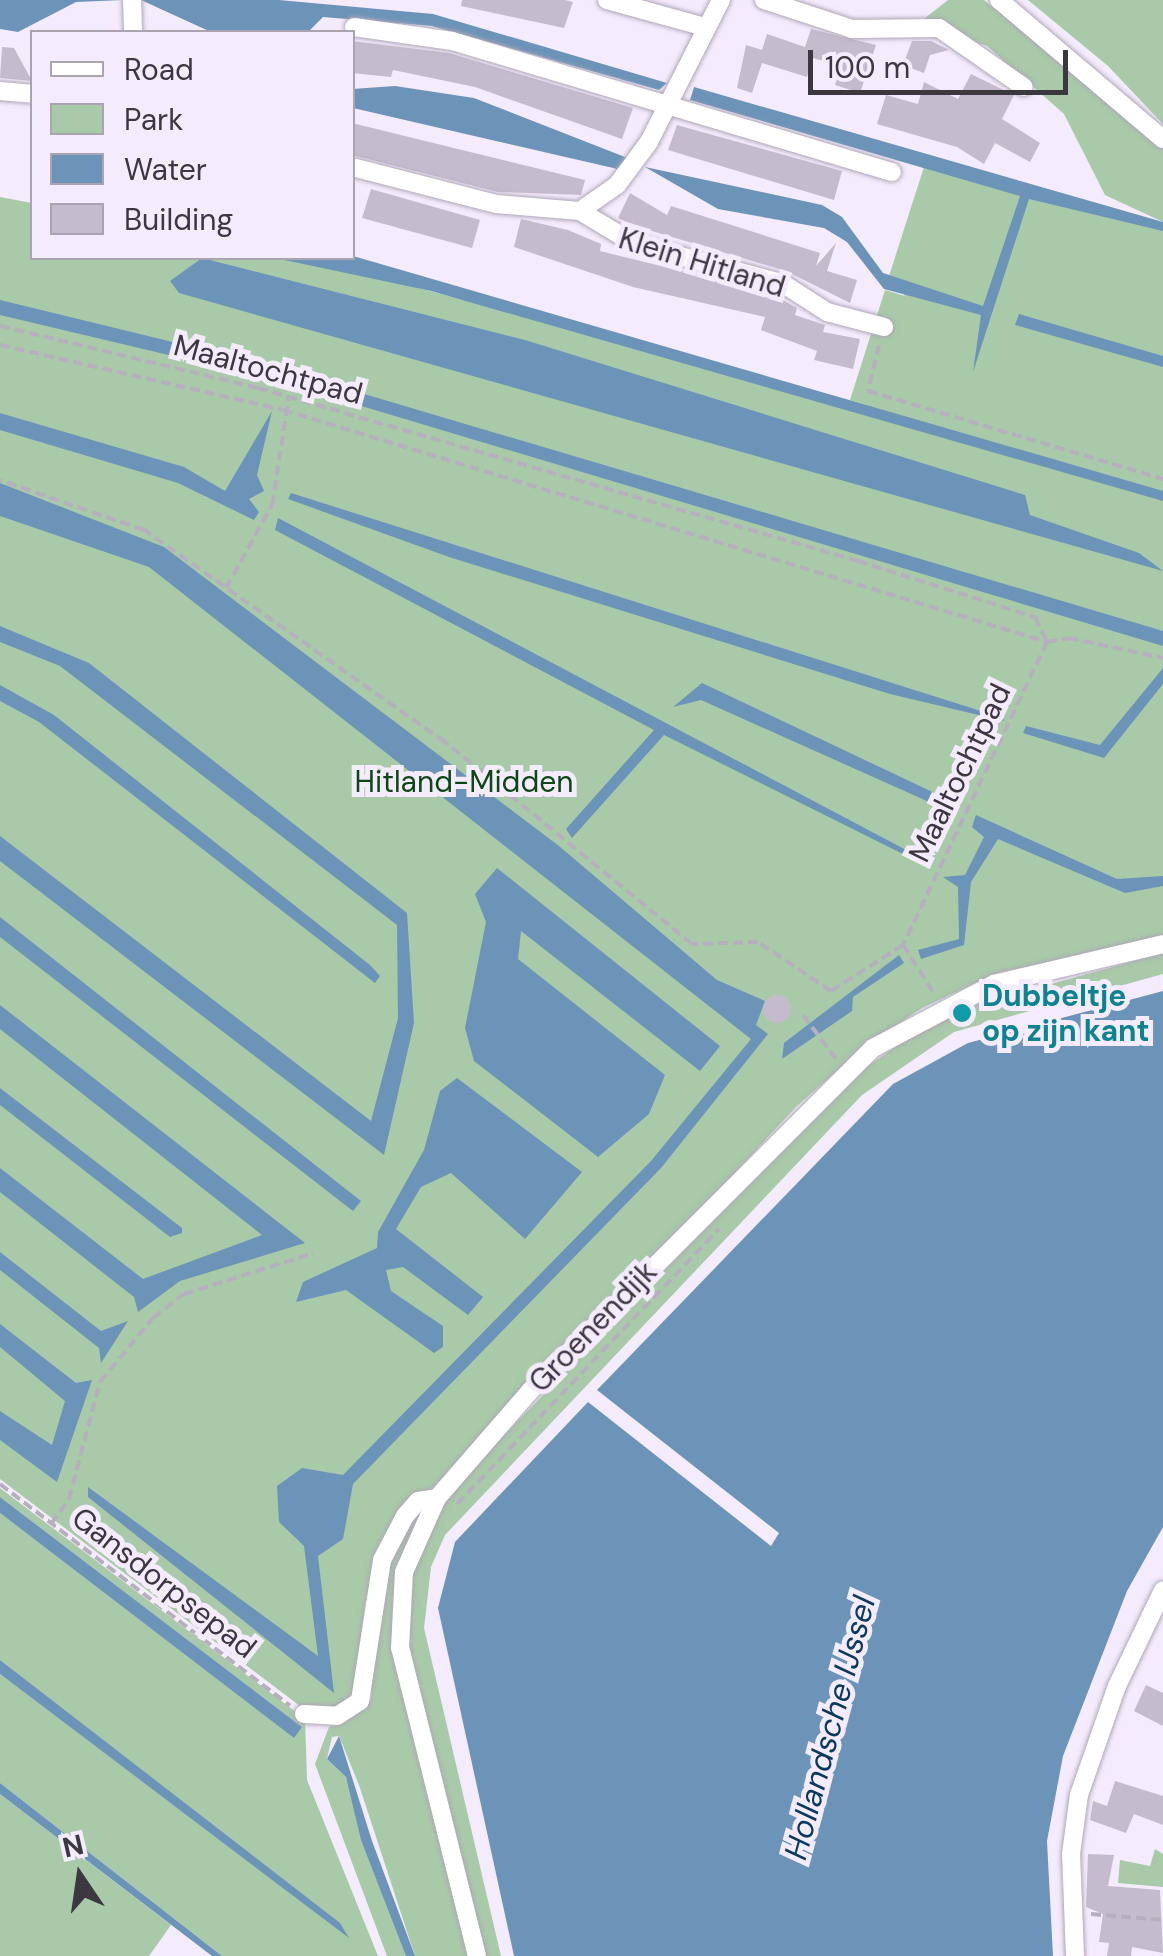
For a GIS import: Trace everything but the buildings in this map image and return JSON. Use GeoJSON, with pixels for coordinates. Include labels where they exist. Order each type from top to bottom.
{"type":"FeatureCollection","features":[{"type":"Feature","properties":{"kind":"street"},"geometry":{"type":"LineString","coordinates":[[132,0],[133,30]]}},
{"type":"Feature","properties":{"kind":"street"},"geometry":{"type":"LineString","coordinates":[[607,0],[705,27]]}},
{"type":"Feature","properties":{"kind":"street","name":"Klein Hitland"},"geometry":{"type":"LineString","coordinates":[[580,211],[633,167],[721,0]]}},
{"type":"Feature","properties":{"kind":"street"},"geometry":{"type":"LineString","coordinates":[[764,0],[852,28],[939,28],[1024,87]]}},
{"type":"Feature","properties":{"kind":"street"},"geometry":{"type":"LineString","coordinates":[[999,0],[1163,139]]}},
{"type":"Feature","properties":{"kind":"street"},"geometry":{"type":"LineString","coordinates":[[354,27],[452,40],[892,172]]}},
{"type":"Feature","properties":{"kind":"street"},"geometry":{"type":"LineString","coordinates":[[0,91],[30,94]]}},
{"type":"Feature","properties":{"kind":"street","name":"Klein Hitland"},"geometry":{"type":"LineString","coordinates":[[355,168],[496,204],[580,211],[635,244],[782,284],[827,312],[884,327]]}},
{"type":"Feature","properties":{"kind":"street","name":"Groenendijk"},"geometry":{"type":"LineString","coordinates":[[476,1956],[400,1648],[404,1572],[443,1506],[531,1390],[846,1072],[942,1006],[994,984],[1163,944]]}},
{"type":"Feature","properties":{"kind":"street"},"geometry":{"type":"LineString","coordinates":[[304,1714],[337,1716],[360,1701],[382,1560],[405,1516],[418,1501],[443,1506]]}},
{"type":"Feature","properties":{"kind":"street"},"geometry":{"type":"LineString","coordinates":[[1075,1956],[1071,1854],[1078,1795],[1116,1686],[1163,1590]]}},
{"type":"Feature","properties":{"kind":"path","name":"Maaltochtpad"},"geometry":{"type":"LineString","coordinates":[[0,326],[289,397],[1035,617],[1047,642],[903,945]]}},
{"type":"Feature","properties":{"kind":"path"},"geometry":{"type":"LineString","coordinates":[[884,327],[868,391],[1163,480]]}},
{"type":"Feature","properties":{"kind":"path"},"geometry":{"type":"LineString","coordinates":[[0,345],[283,410],[1047,642],[1068,638],[1163,658]]}},
{"type":"Feature","properties":{"kind":"path"},"geometry":{"type":"LineString","coordinates":[[226,588],[272,505],[283,410],[289,397]]}},
{"type":"Feature","properties":{"kind":"path"},"geometry":{"type":"LineString","coordinates":[[0,480],[144,530],[445,742],[692,944],[758,942],[831,991],[903,945],[942,1006]]}},
{"type":"Feature","properties":{"kind":"path"},"geometry":{"type":"LineString","coordinates":[[802,1015],[840,1065]]}},
{"type":"Feature","properties":{"kind":"path"},"geometry":{"type":"LineString","coordinates":[[443,1506],[720,1228]]}},
{"type":"Feature","properties":{"kind":"path"},"geometry":{"type":"LineString","coordinates":[[50,1524],[69,1500],[100,1382],[153,1318],[184,1294],[314,1252]]}},
{"type":"Feature","properties":{"kind":"path","name":"Gansdorpsepad"},"geometry":{"type":"LineString","coordinates":[[0,1484],[304,1714]]}},
{"type":"Feature","properties":{"kind":"path"},"geometry":{"type":"LineString","coordinates":[[1094,1915],[1163,1920]]}},
{"type":"Feature","properties":{"kind":"green space"},"geometry":{"type":"Polygon","coordinates":[[[948,0],[984,0],[1163,146],[1163,222],[1105,195],[1064,114],[987,46],[920,22],[948,0]]]}},
{"type":"Feature","properties":{"kind":"green space"},"geometry":{"type":"Polygon","coordinates":[[[1028,0],[1163,0],[1163,124],[1108,66],[1028,0]]]}},
{"type":"Feature","properties":{"kind":"green space","name":"Hitland-Midden"},"geometry":{"type":"Polygon","coordinates":[[[924,167],[1163,227],[1163,938],[997,973],[922,1008],[865,1046],[796,1107],[421,1510],[401,1560],[395,1665],[470,1956],[415,1956],[359,1785],[339,1736],[332,1737],[327,1759],[346,1777],[406,1956],[387,1956],[315,1764],[329,1727],[371,1700],[381,1570],[365,1602],[356,1690],[334,1711],[304,1709],[0,1479],[0,197],[30,203],[30,260],[311,260],[875,407],[850,400],[885,290],[905,296],[889,276],[924,167]]]}},
{"type":"Feature","properties":{"kind":"green space"},"geometry":{"type":"Polygon","coordinates":[[[1163,953],[1163,974],[954,1032],[862,1095],[445,1535],[431,1567],[424,1628],[501,1956],[478,1956],[408,1662],[406,1600],[420,1544],[452,1489],[849,1079],[943,1014],[1163,953]]]}},
{"type":"Feature","properties":{"kind":"green space"},"geometry":{"type":"Polygon","coordinates":[[[0,1488],[305,1719],[307,1780],[378,1956],[222,1956],[0,1783],[0,1674],[349,1937],[0,1660],[0,1513],[293,1737],[302,1727],[0,1497],[0,1488]]]}},
{"type":"Feature","properties":{"kind":"green space"},"geometry":{"type":"Polygon","coordinates":[[[0,1794],[171,1925],[149,1956],[0,1956],[0,1794]]]}},
{"type":"Feature","properties":{"kind":"green space"},"geometry":{"type":"Polygon","coordinates":[[[1155,1849],[1163,1854],[1163,1887],[1118,1883],[1120,1860],[1150,1866],[1155,1849]]]}},
{"type":"Feature","properties":{"kind":"water"},"geometry":{"type":"Polygon","coordinates":[[[0,0],[123,0],[76,2],[18,32],[0,29],[0,0]]]}},
{"type":"Feature","properties":{"kind":"water"},"geometry":{"type":"Polygon","coordinates":[[[141,0],[279,0],[433,14],[667,83],[659,90],[432,26],[323,17],[310,30],[207,30],[141,0]]]}},
{"type":"Feature","properties":{"kind":"water"},"geometry":{"type":"Polygon","coordinates":[[[395,86],[474,98],[630,159],[622,170],[355,108],[355,89],[395,86]]]}},
{"type":"Feature","properties":{"kind":"water"},"geometry":{"type":"Polygon","coordinates":[[[694,87],[1163,222],[1163,231],[1029,199],[973,372],[981,315],[884,289],[847,242],[824,228],[718,209],[645,167],[822,205],[842,217],[883,273],[983,306],[1020,196],[690,100],[694,87]]]}},
{"type":"Feature","properties":{"kind":"water"},"geometry":{"type":"Polygon","coordinates":[[[355,257],[1163,491],[1163,501],[431,291],[284,260],[355,260],[355,257]]]}},
{"type":"Feature","properties":{"kind":"water"},"geometry":{"type":"Polygon","coordinates":[[[199,260],[210,260],[525,340],[1025,495],[1030,515],[1139,553],[1163,571],[179,293],[170,281],[199,260]]]}},
{"type":"Feature","properties":{"kind":"water"},"geometry":{"type":"Polygon","coordinates":[[[0,300],[263,364],[1163,631],[1163,646],[278,381],[0,315],[0,300]]]}},
{"type":"Feature","properties":{"kind":"water"},"geometry":{"type":"Polygon","coordinates":[[[1019,314],[1163,356],[1163,367],[1015,325],[1019,314]]]}},
{"type":"Feature","properties":{"kind":"water"},"geometry":{"type":"Polygon","coordinates":[[[272,411],[257,475],[264,491],[249,499],[259,512],[254,520],[178,483],[0,430],[0,413],[184,467],[225,491],[272,411]]]}},
{"type":"Feature","properties":{"kind":"water"},"geometry":{"type":"Polygon","coordinates":[[[0,483],[164,547],[559,846],[717,980],[765,1001],[756,1025],[768,1034],[661,1168],[353,1484],[343,1539],[318,1556],[334,1693],[88,1497],[88,1487],[318,1656],[304,1546],[279,1522],[277,1486],[302,1468],[343,1475],[651,1161],[751,1039],[149,567],[0,516],[0,483]]]}},
{"type":"Feature","properties":{"kind":"water"},"geometry":{"type":"Polygon","coordinates":[[[291,493],[1004,721],[890,694],[449,557],[288,499],[291,493]]]}},
{"type":"Feature","properties":{"kind":"water"},"geometry":{"type":"Polygon","coordinates":[[[278,518],[927,861],[925,865],[664,735],[572,838],[566,829],[654,730],[275,530],[278,518]]]}},
{"type":"Feature","properties":{"kind":"water"},"geometry":{"type":"Polygon","coordinates":[[[0,626],[89,663],[407,913],[414,1023],[384,1155],[0,861],[0,836],[371,1121],[398,1018],[397,925],[60,666],[0,642],[0,626]]]}},
{"type":"Feature","properties":{"kind":"water"},"geometry":{"type":"Polygon","coordinates":[[[1163,668],[1163,684],[1104,758],[1023,733],[1026,726],[1100,745],[1163,668]]]}},
{"type":"Feature","properties":{"kind":"water"},"geometry":{"type":"Polygon","coordinates":[[[702,683],[960,805],[956,814],[701,700],[673,707],[702,683]]]}},
{"type":"Feature","properties":{"kind":"water"},"geometry":{"type":"Polygon","coordinates":[[[0,685],[54,715],[370,965],[380,976],[375,983],[39,722],[0,701],[0,685]]]}},
{"type":"Feature","properties":{"kind":"water"},"geometry":{"type":"Polygon","coordinates":[[[976,815],[1117,879],[1163,876],[1163,886],[1125,893],[998,839],[971,882],[964,945],[921,959],[918,950],[959,939],[958,887],[943,877],[965,875],[984,837],[972,827],[976,815]]]}},
{"type":"Feature","properties":{"kind":"water"},"geometry":{"type":"Polygon","coordinates":[[[497,868],[720,1046],[700,1071],[521,931],[518,959],[665,1075],[649,1114],[598,1157],[474,1061],[465,1028],[486,922],[475,894],[497,868]]]}},
{"type":"Feature","properties":{"kind":"water"},"geometry":{"type":"Polygon","coordinates":[[[0,917],[361,1201],[353,1211],[0,937],[0,917]]]}},
{"type":"Feature","properties":{"kind":"water"},"geometry":{"type":"Polygon","coordinates":[[[899,955],[904,963],[853,997],[852,1011],[782,1059],[784,1043],[899,955]]]}},
{"type":"Feature","properties":{"kind":"water","name":"Hollandsche IJssel"},"geometry":{"type":"Polygon","coordinates":[[[1163,991],[1163,1527],[1127,1591],[1063,1756],[1047,1841],[1053,1956],[514,1956],[438,1608],[455,1542],[588,1402],[771,1546],[779,1533],[597,1390],[893,1084],[968,1043],[1163,991]]]}},
{"type":"Feature","properties":{"kind":"water"},"geometry":{"type":"Polygon","coordinates":[[[0,1005],[305,1243],[180,1281],[138,1312],[134,1297],[0,1192],[0,1168],[143,1279],[262,1235],[0,1029],[0,1005]]]}},
{"type":"Feature","properties":{"kind":"water"},"geometry":{"type":"Polygon","coordinates":[[[457,1078],[582,1172],[525,1239],[451,1173],[421,1187],[396,1229],[483,1297],[468,1315],[403,1267],[386,1270],[391,1291],[443,1326],[443,1347],[434,1353],[346,1290],[296,1302],[303,1282],[377,1248],[378,1232],[424,1150],[440,1091],[457,1078]]]}},
{"type":"Feature","properties":{"kind":"water"},"geometry":{"type":"Polygon","coordinates":[[[0,1088],[182,1228],[182,1233],[170,1237],[0,1105],[0,1088]]]}},
{"type":"Feature","properties":{"kind":"water"},"geometry":{"type":"Polygon","coordinates":[[[0,1252],[101,1331],[128,1321],[101,1363],[99,1348],[0,1270],[0,1252]]]}},
{"type":"Feature","properties":{"kind":"water"},"geometry":{"type":"Polygon","coordinates":[[[0,1324],[76,1383],[92,1380],[57,1482],[0,1440],[0,1411],[52,1445],[65,1401],[0,1347],[0,1324]]]}},
{"type":"Feature","properties":{"kind":"water"},"geometry":{"type":"Polygon","coordinates":[[[0,1497],[302,1727],[294,1738],[0,1513],[0,1497]]]}},
{"type":"Feature","properties":{"kind":"water"},"geometry":{"type":"Polygon","coordinates":[[[0,1660],[340,1923],[349,1938],[0,1674],[0,1660]]]}},
{"type":"Feature","properties":{"kind":"water"},"geometry":{"type":"Polygon","coordinates":[[[339,1736],[372,1841],[415,1956],[406,1956],[361,1840],[346,1777],[327,1759],[339,1736]]]}},
{"type":"Feature","properties":{"kind":"water"},"geometry":{"type":"Polygon","coordinates":[[[0,1783],[222,1956],[212,1956],[0,1794],[0,1783]]]}},
{"type":"Feature","properties":{"kind":"place","name":"Dubbeltje op zijn kant"},"geometry":{"type":"Point","coordinates":[962,1013]}}]}
